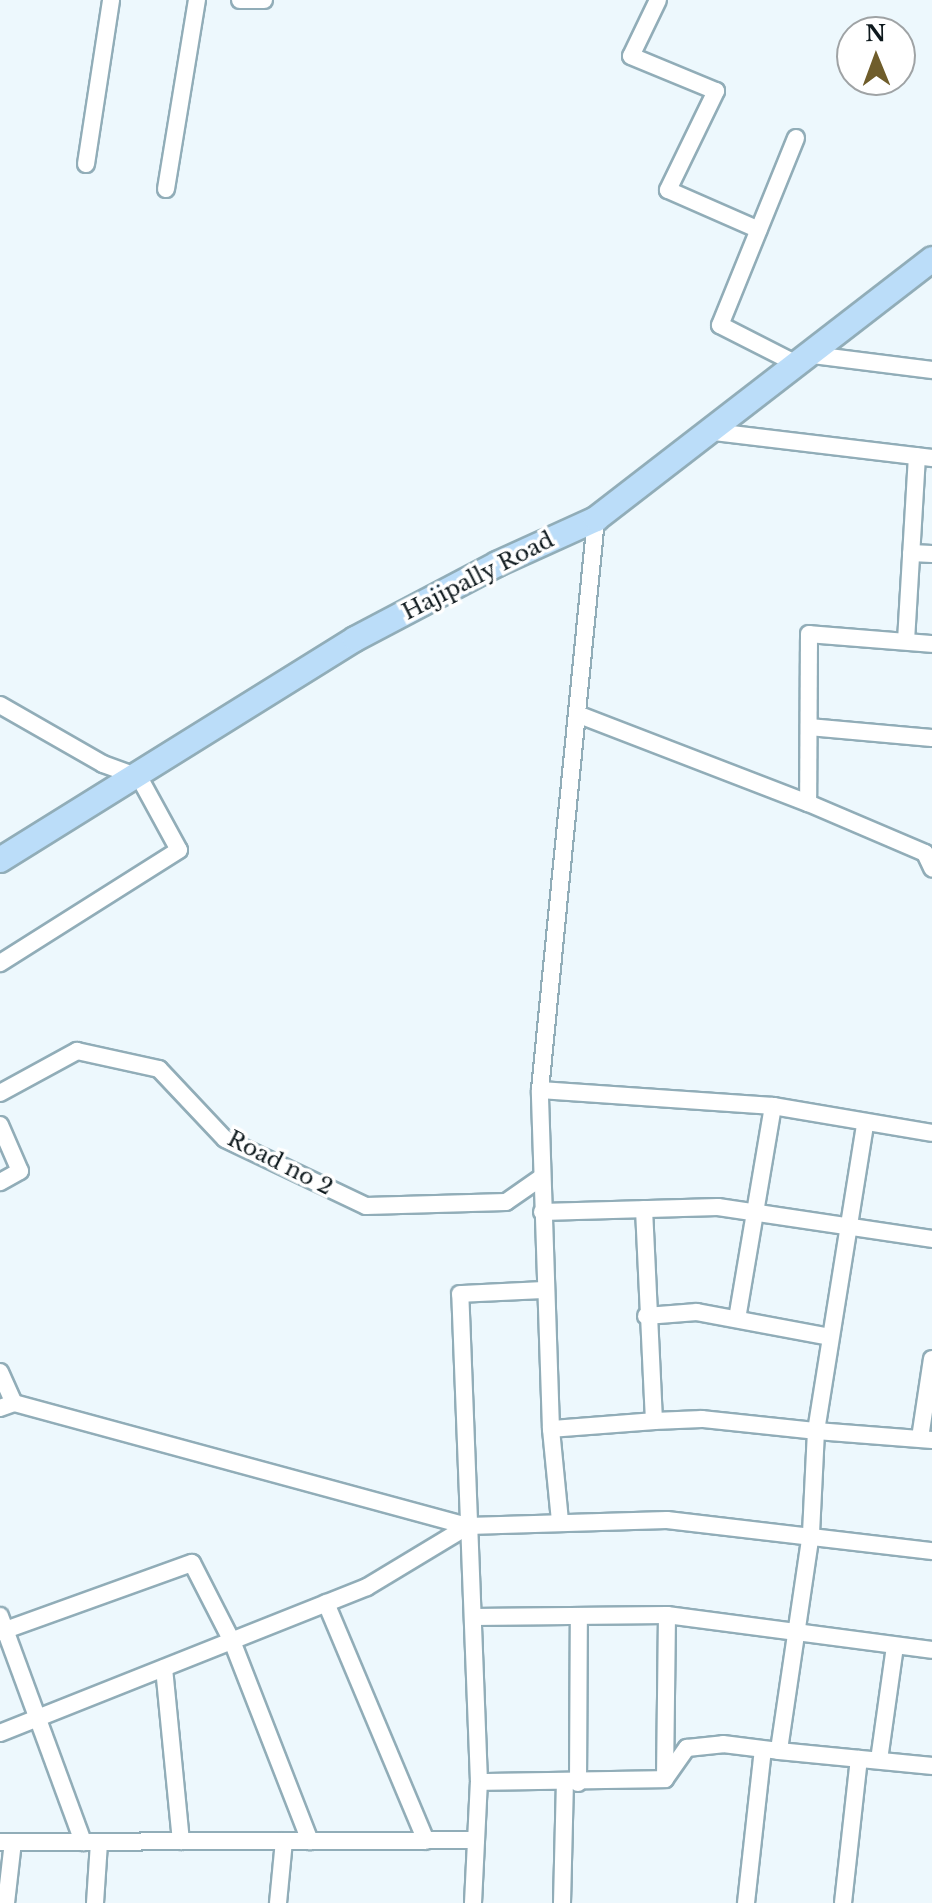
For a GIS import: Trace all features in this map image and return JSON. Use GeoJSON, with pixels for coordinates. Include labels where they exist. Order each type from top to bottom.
{"type":"FeatureCollection","features":[{"type":"Feature","properties":{"kind":"street"},"geometry":{"type":"LineString","coordinates":[[86,164],[111,0]]}},
{"type":"Feature","properties":{"kind":"street"},"geometry":{"type":"LineString","coordinates":[[166,189],[197,0]]}},
{"type":"Feature","properties":{"kind":"street"},"geometry":{"type":"LineString","coordinates":[[240,0],[264,0]]}},
{"type":"Feature","properties":{"kind":"street"},"geometry":{"type":"LineString","coordinates":[[658,0],[631,56],[716,91],[668,190],[759,230]]}},
{"type":"Feature","properties":{"kind":"street"},"geometry":{"type":"LineString","coordinates":[[796,138],[720,325],[806,360],[932,370]]}},
{"type":"Feature","properties":{"kind":"street","name":"Hajipally Road"},"geometry":{"type":"LineString","coordinates":[[0,860],[139,777],[355,639],[497,564],[596,519],[714,432],[932,259]]}},
{"type":"Feature","properties":{"kind":"street"},"geometry":{"type":"LineString","coordinates":[[714,432],[924,457],[911,553],[906,641]]}},
{"type":"Feature","properties":{"kind":"street"},"geometry":{"type":"LineString","coordinates":[[560,1521],[551,1429],[540,1090],[596,519]]}},
{"type":"Feature","properties":{"kind":"street"},"geometry":{"type":"LineString","coordinates":[[911,553],[932,554]]}},
{"type":"Feature","properties":{"kind":"street"},"geometry":{"type":"LineString","coordinates":[[808,803],[809,634],[932,644]]}},
{"type":"Feature","properties":{"kind":"street"},"geometry":{"type":"LineString","coordinates":[[0,705],[103,764],[139,777],[179,850],[0,963]]}},
{"type":"Feature","properties":{"kind":"street"},"geometry":{"type":"LineString","coordinates":[[577,714],[808,803],[925,853],[932,868]]}},
{"type":"Feature","properties":{"kind":"street"},"geometry":{"type":"LineString","coordinates":[[809,727],[932,738]]}},
{"type":"Feature","properties":{"kind":"street","name":"Road no 2"},"geometry":{"type":"LineString","coordinates":[[0,1093],[77,1051],[159,1069],[225,1139],[366,1206],[506,1202],[542,1177]]}},
{"type":"Feature","properties":{"kind":"street"},"geometry":{"type":"LineString","coordinates":[[540,1090],[773,1106],[865,1125],[931,1129]]}},
{"type":"Feature","properties":{"kind":"street"},"geometry":{"type":"LineString","coordinates":[[737,1319],[773,1106]]}},
{"type":"Feature","properties":{"kind":"street"},"geometry":{"type":"LineString","coordinates":[[0,1125],[20,1171],[0,1182]]}},
{"type":"Feature","properties":{"kind":"street"},"geometry":{"type":"LineString","coordinates":[[746,1903],[811,1533],[816,1431],[865,1125]]}},
{"type":"Feature","properties":{"kind":"street"},"geometry":{"type":"LineString","coordinates":[[542,1212],[644,1209],[754,1211],[849,1223],[932,1239]]}},
{"type":"Feature","properties":{"kind":"street"},"geometry":{"type":"LineString","coordinates":[[644,1209],[646,1316],[654,1421]]}},
{"type":"Feature","properties":{"kind":"street"},"geometry":{"type":"LineString","coordinates":[[473,1903],[479,1782],[460,1294],[546,1290]]}},
{"type":"Feature","properties":{"kind":"street"},"geometry":{"type":"LineString","coordinates":[[646,1316],[697,1312],[830,1337]]}},
{"type":"Feature","properties":{"kind":"street"},"geometry":{"type":"LineString","coordinates":[[551,1429],[702,1419],[926,1439],[932,1359]]}},
{"type":"Feature","properties":{"kind":"street"},"geometry":{"type":"LineString","coordinates":[[0,1372],[7,1406],[468,1526],[667,1520],[811,1533],[932,1551]]}},
{"type":"Feature","properties":{"kind":"street"},"geometry":{"type":"LineString","coordinates":[[0,1733],[367,1587],[468,1526]]}},
{"type":"Feature","properties":{"kind":"street"},"geometry":{"type":"LineString","coordinates":[[95,1903],[91,1842],[2,1626],[192,1563],[232,1641],[310,1841]]}},
{"type":"Feature","properties":{"kind":"street"},"geometry":{"type":"LineString","coordinates":[[326,1603],[426,1841]]}},
{"type":"Feature","properties":{"kind":"street"},"geometry":{"type":"LineString","coordinates":[[473,1617],[667,1615],[932,1650]]}},
{"type":"Feature","properties":{"kind":"street"},"geometry":{"type":"LineString","coordinates":[[665,1779],[667,1615]]}},
{"type":"Feature","properties":{"kind":"street"},"geometry":{"type":"LineString","coordinates":[[562,1903],[572,1783],[579,1616]]}},
{"type":"Feature","properties":{"kind":"street"},"geometry":{"type":"LineString","coordinates":[[879,1760],[895,1646]]}},
{"type":"Feature","properties":{"kind":"street"},"geometry":{"type":"LineString","coordinates":[[164,1668],[181,1841]]}},
{"type":"Feature","properties":{"kind":"street"},"geometry":{"type":"LineString","coordinates":[[665,1779],[687,1748],[723,1744],[932,1766]]}},
{"type":"Feature","properties":{"kind":"street"},"geometry":{"type":"LineString","coordinates":[[843,1903],[859,1759]]}},
{"type":"Feature","properties":{"kind":"street"},"geometry":{"type":"LineString","coordinates":[[479,1782],[572,1783],[665,1779]]}},
{"type":"Feature","properties":{"kind":"street"},"geometry":{"type":"LineString","coordinates":[[6,1903],[6,1842],[476,1840]]}},
{"type":"Feature","properties":{"kind":"street"},"geometry":{"type":"LineString","coordinates":[[278,1903],[284,1841]]}}]}
